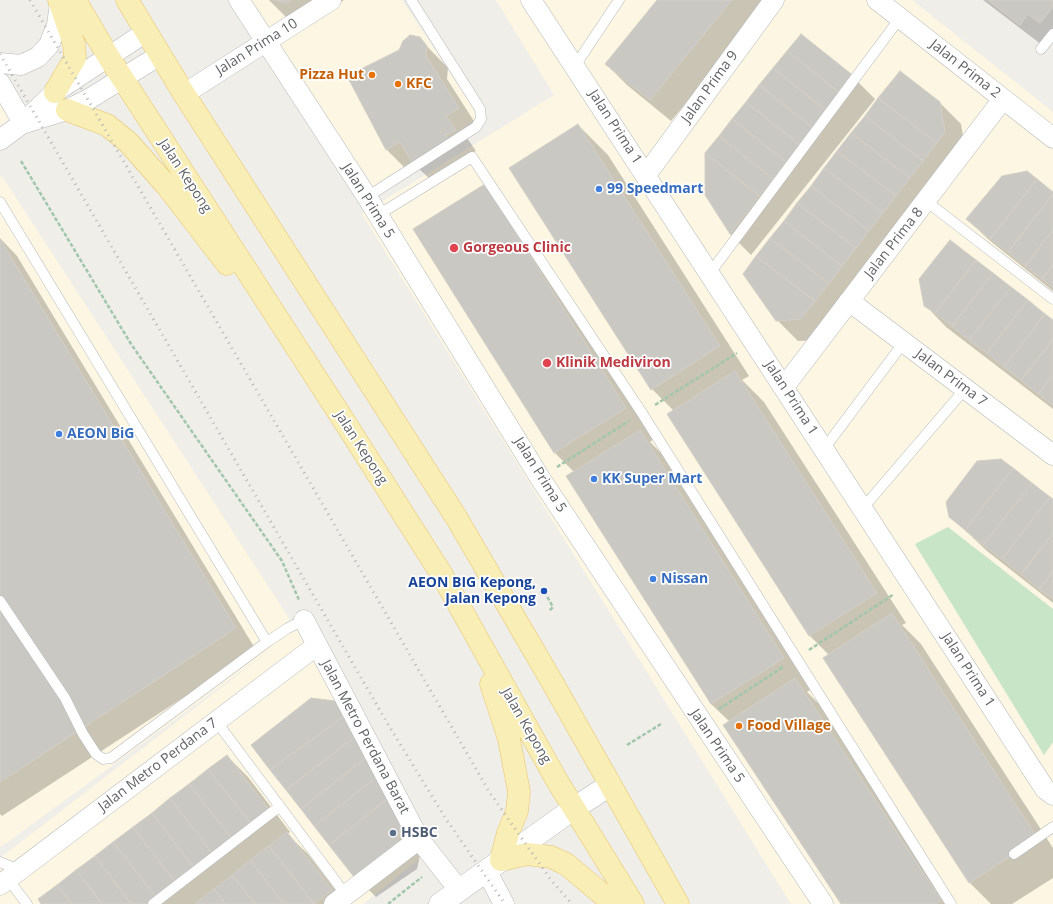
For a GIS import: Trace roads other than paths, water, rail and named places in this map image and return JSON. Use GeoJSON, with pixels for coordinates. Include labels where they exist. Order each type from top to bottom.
{"type":"FeatureCollection","features":[{"type":"Feature","properties":{"kind":"main road"},"geometry":{"type":"LineString","coordinates":[[127,0],[184,94],[456,517],[551,680],[678,904]]}},
{"type":"Feature","properties":{"kind":"main road"},"geometry":{"type":"LineString","coordinates":[[54,92],[75,58],[74,44],[65,1]]}},
{"type":"Feature","properties":{"kind":"main road","name":"Jalan Kepong"},"geometry":{"type":"LineString","coordinates":[[65,1],[108,56],[442,575],[479,644],[573,809],[633,904]]}},
{"type":"Feature","properties":{"kind":"main road"},"geometry":{"type":"LineString","coordinates":[[67,110],[107,125],[128,142],[166,186],[317,380]]}},
{"type":"Feature","properties":{"kind":"main road"},"geometry":{"type":"LineString","coordinates":[[479,644],[509,740],[520,792],[517,811],[494,865]]}},
{"type":"Feature","properties":{"kind":"main road"},"geometry":{"type":"LineString","coordinates":[[494,865],[527,854],[551,857],[566,864],[614,904]]}},
{"type":"Feature","properties":{"kind":"street","name":"Jalan Prima 5"},"geometry":{"type":"LineString","coordinates":[[239,0],[378,215],[540,478],[823,904]]}},
{"type":"Feature","properties":{"kind":"street","name":"Jalan Prima 10"},"geometry":{"type":"LineString","coordinates":[[184,94],[331,0]]}},
{"type":"Feature","properties":{"kind":"street","name":"Jalan Prima 1"},"geometry":{"type":"LineString","coordinates":[[531,0],[824,449],[1050,788]]}},
{"type":"Feature","properties":{"kind":"street","name":"Jalan Prima 9"},"geometry":{"type":"LineString","coordinates":[[646,175],[774,0]]}},
{"type":"Feature","properties":{"kind":"street","name":"Jalan Prima 2"},"geometry":{"type":"LineString","coordinates":[[877,0],[1053,138]]}},
{"type":"Feature","properties":{"kind":"street"},"geometry":{"type":"LineString","coordinates":[[0,63],[21,66],[38,57],[49,45],[65,1]]}},
{"type":"Feature","properties":{"kind":"street"},"geometry":{"type":"LineString","coordinates":[[0,140],[23,123],[54,92],[146,32]]}},
{"type":"Feature","properties":{"kind":"street"},"geometry":{"type":"LineString","coordinates":[[23,123],[67,110],[123,79],[160,55]]}},
{"type":"Feature","properties":{"kind":"street"},"geometry":{"type":"LineString","coordinates":[[0,83],[23,123]]}},
{"type":"Feature","properties":{"kind":"street","name":"Jalan Prima 8"},"geometry":{"type":"LineString","coordinates":[[784,387],[1003,99]]}},
{"type":"Feature","properties":{"kind":"street","name":"Jalan Prima 7"},"geometry":{"type":"LineString","coordinates":[[850,300],[1053,455]]}},
{"type":"Feature","properties":{"kind":"street","name":"Jalan Metro Perdana Barat"},"geometry":{"type":"LineString","coordinates":[[304,620],[316,646],[419,839],[459,890]]}},
{"type":"Feature","properties":{"kind":"street","name":"Jalan Metro Perdana 7"},"geometry":{"type":"LineString","coordinates":[[7,874],[316,646]]}},
{"type":"Feature","properties":{"kind":"street"},"geometry":{"type":"LineString","coordinates":[[440,904],[573,809],[610,785]]}},
{"type":"Feature","properties":{"kind":"street"},"geometry":{"type":"LineString","coordinates":[[340,899],[419,839]]}},
{"type":"Feature","properties":{"kind":"street"},"geometry":{"type":"LineString","coordinates":[[494,865],[504,904]]}},
{"type":"Feature","properties":{"kind":"lane"},"geometry":{"type":"LineString","coordinates":[[367,198],[476,127],[481,119],[480,109],[411,0]]}},
{"type":"Feature","properties":{"kind":"lane"},"geometry":{"type":"LineString","coordinates":[[575,66],[619,0]]}},
{"type":"Feature","properties":{"kind":"lane"},"geometry":{"type":"LineString","coordinates":[[710,273],[900,18]]}},
{"type":"Feature","properties":{"kind":"lane"},"geometry":{"type":"LineString","coordinates":[[1041,50],[1053,34]]}},
{"type":"Feature","properties":{"kind":"lane"},"geometry":{"type":"LineString","coordinates":[[378,215],[472,157],[642,413],[951,904]]}},
{"type":"Feature","properties":{"kind":"lane"},"geometry":{"type":"LineString","coordinates":[[926,201],[1053,300]]}},
{"type":"Feature","properties":{"kind":"lane"},"geometry":{"type":"LineString","coordinates":[[0,202],[267,642]]}},
{"type":"Feature","properties":{"kind":"lane"},"geometry":{"type":"LineString","coordinates":[[824,449],[904,342]]}},
{"type":"Feature","properties":{"kind":"lane"},"geometry":{"type":"LineString","coordinates":[[863,508],[965,389]]}},
{"type":"Feature","properties":{"kind":"lane"},"geometry":{"type":"LineString","coordinates":[[0,601],[65,698],[83,734],[96,754],[103,759],[111,758],[267,642],[288,628],[304,620]]}},
{"type":"Feature","properties":{"kind":"lane"},"geometry":{"type":"LineString","coordinates":[[216,721],[280,806],[340,899]]}},
{"type":"Feature","properties":{"kind":"lane"},"geometry":{"type":"LineString","coordinates":[[153,904],[280,806]]}},
{"type":"Feature","properties":{"kind":"lane"},"geometry":{"type":"LineString","coordinates":[[1014,854],[1053,827]]}},
{"type":"Feature","properties":{"kind":"lane"},"geometry":{"type":"LineString","coordinates":[[7,874],[27,904]]}},
{"type":"Feature","properties":{"kind":"railway"},"geometry":{"type":"LineString","coordinates":[[30,0],[490,793],[551,880],[572,904]]}},
{"type":"Feature","properties":{"kind":"railway"},"geometry":{"type":"LineString","coordinates":[[0,54],[389,726],[446,819],[505,904]]}},
{"type":"Feature","properties":{"kind":"place","name":"Pizza Hut"},"geometry":{"type":"Point","coordinates":[372,75]}},
{"type":"Feature","properties":{"kind":"place","name":"KFC"},"geometry":{"type":"Point","coordinates":[398,84]}},
{"type":"Feature","properties":{"kind":"place","name":"99 Speedmart"},"geometry":{"type":"Point","coordinates":[599,189]}},
{"type":"Feature","properties":{"kind":"place","name":"Gorgeous Clinic"},"geometry":{"type":"Point","coordinates":[454,248]}},
{"type":"Feature","properties":{"kind":"place","name":"Klinik Mediviron"},"geometry":{"type":"Point","coordinates":[547,363]}},
{"type":"Feature","properties":{"kind":"place","name":"AEON BiG"},"geometry":{"type":"Point","coordinates":[59,434]}},
{"type":"Feature","properties":{"kind":"place","name":"KK Super Mart"},"geometry":{"type":"Point","coordinates":[594,479]}},
{"type":"Feature","properties":{"kind":"place","name":"Nissan"},"geometry":{"type":"Point","coordinates":[653,579]}},
{"type":"Feature","properties":{"kind":"place","name":"AEON BIG Kepong, Jalan Kepong"},"geometry":{"type":"Point","coordinates":[544,591]}},
{"type":"Feature","properties":{"kind":"place","name":"Food Village"},"geometry":{"type":"Point","coordinates":[739,726]}},
{"type":"Feature","properties":{"kind":"place","name":"HSBC"},"geometry":{"type":"Point","coordinates":[393,833]}}]}
